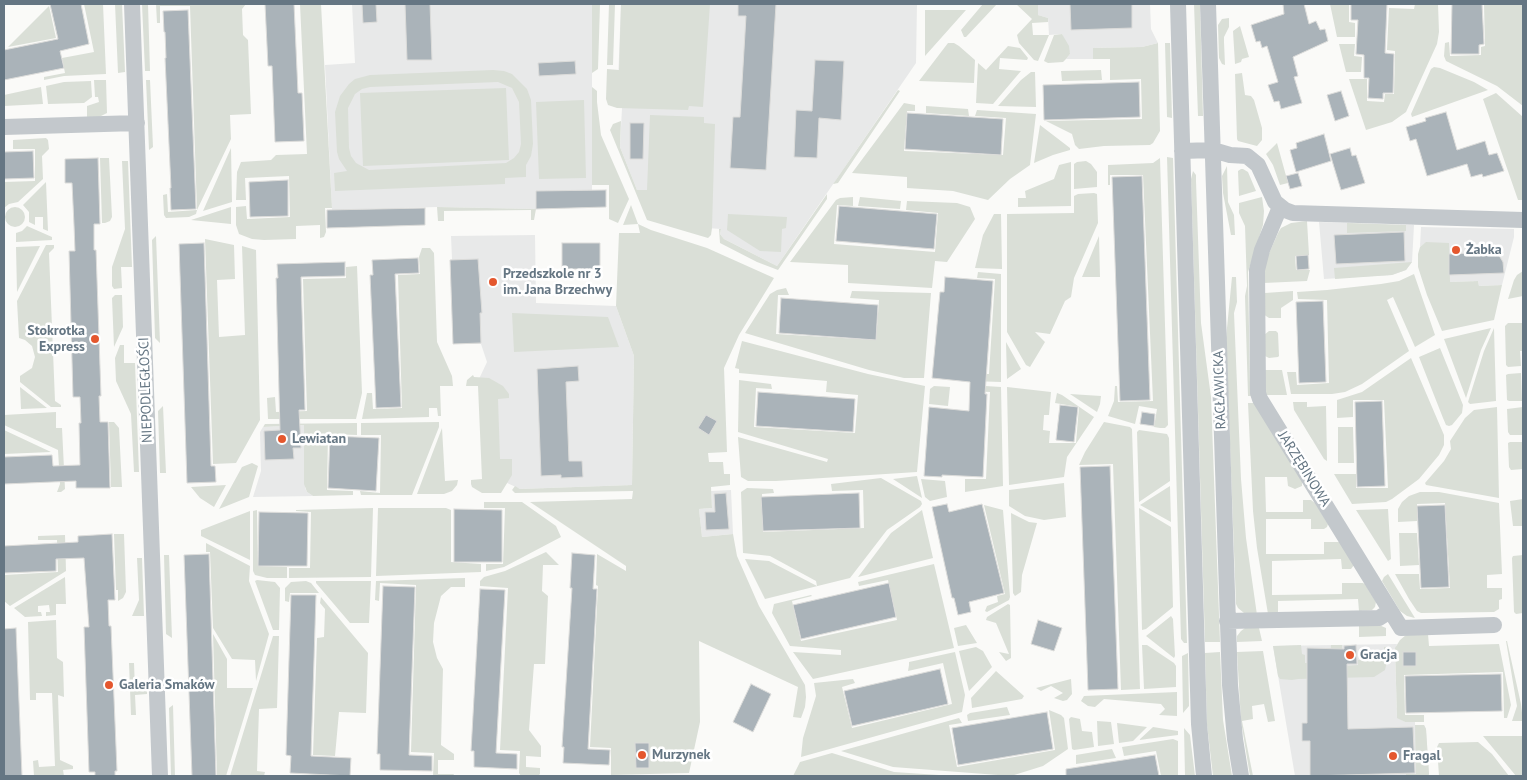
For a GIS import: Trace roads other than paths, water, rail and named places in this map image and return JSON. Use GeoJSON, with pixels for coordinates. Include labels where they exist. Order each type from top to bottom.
{"type":"FeatureCollection","features":[{"type":"Feature","properties":{"kind":"street","name":"NIEPODLEGŁOŚCI"},"geometry":{"type":"LineString","coordinates":[[132,4],[160,776]]}},
{"type":"Feature","properties":{"kind":"street"},"geometry":{"type":"LineString","coordinates":[[1178,4],[1198,715],[1204,776]]}},
{"type":"Feature","properties":{"kind":"street","name":"RACŁAWICKA"},"geometry":{"type":"LineString","coordinates":[[1208,4],[1227,621],[1232,719],[1242,776]]}},
{"type":"Feature","properties":{"kind":"street"},"geometry":{"type":"LineString","coordinates":[[4,127],[137,122]]}},
{"type":"Feature","properties":{"kind":"street"},"geometry":{"type":"LineString","coordinates":[[1182,151],[1213,150],[1230,155],[1247,156],[1258,165],[1272,197],[1280,207],[1293,213],[1523,220]]}},
{"type":"Feature","properties":{"kind":"street","name":"JARZĘBINOWA"},"geometry":{"type":"LineString","coordinates":[[1280,207],[1262,250],[1257,270],[1258,393],[1264,405],[1401,628],[1494,625]]}},
{"type":"Feature","properties":{"kind":"street"},"geometry":{"type":"LineString","coordinates":[[1227,621],[1379,618],[1390,611]]}},
{"type":"Feature","properties":{"kind":"place","name":"Żabka"},"geometry":{"type":"Point","coordinates":[1456,250]}},
{"type":"Feature","properties":{"kind":"place","name":"Przedszkole nr 3 im. Jana Brzechwy"},"geometry":{"type":"Point","coordinates":[493,282]}},
{"type":"Feature","properties":{"kind":"place","name":"Stokrotka Express"},"geometry":{"type":"Point","coordinates":[95,339]}},
{"type":"Feature","properties":{"kind":"place","name":"Lewiatan"},"geometry":{"type":"Point","coordinates":[282,439]}},
{"type":"Feature","properties":{"kind":"place","name":"Gracja"},"geometry":{"type":"Point","coordinates":[1350,655]}},
{"type":"Feature","properties":{"kind":"place","name":"Galeria Smaków"},"geometry":{"type":"Point","coordinates":[109,685]}},
{"type":"Feature","properties":{"kind":"place","name":"Murzynek"},"geometry":{"type":"Point","coordinates":[642,755]}},
{"type":"Feature","properties":{"kind":"place","name":"Fragal"},"geometry":{"type":"Point","coordinates":[1393,756]}}]}
